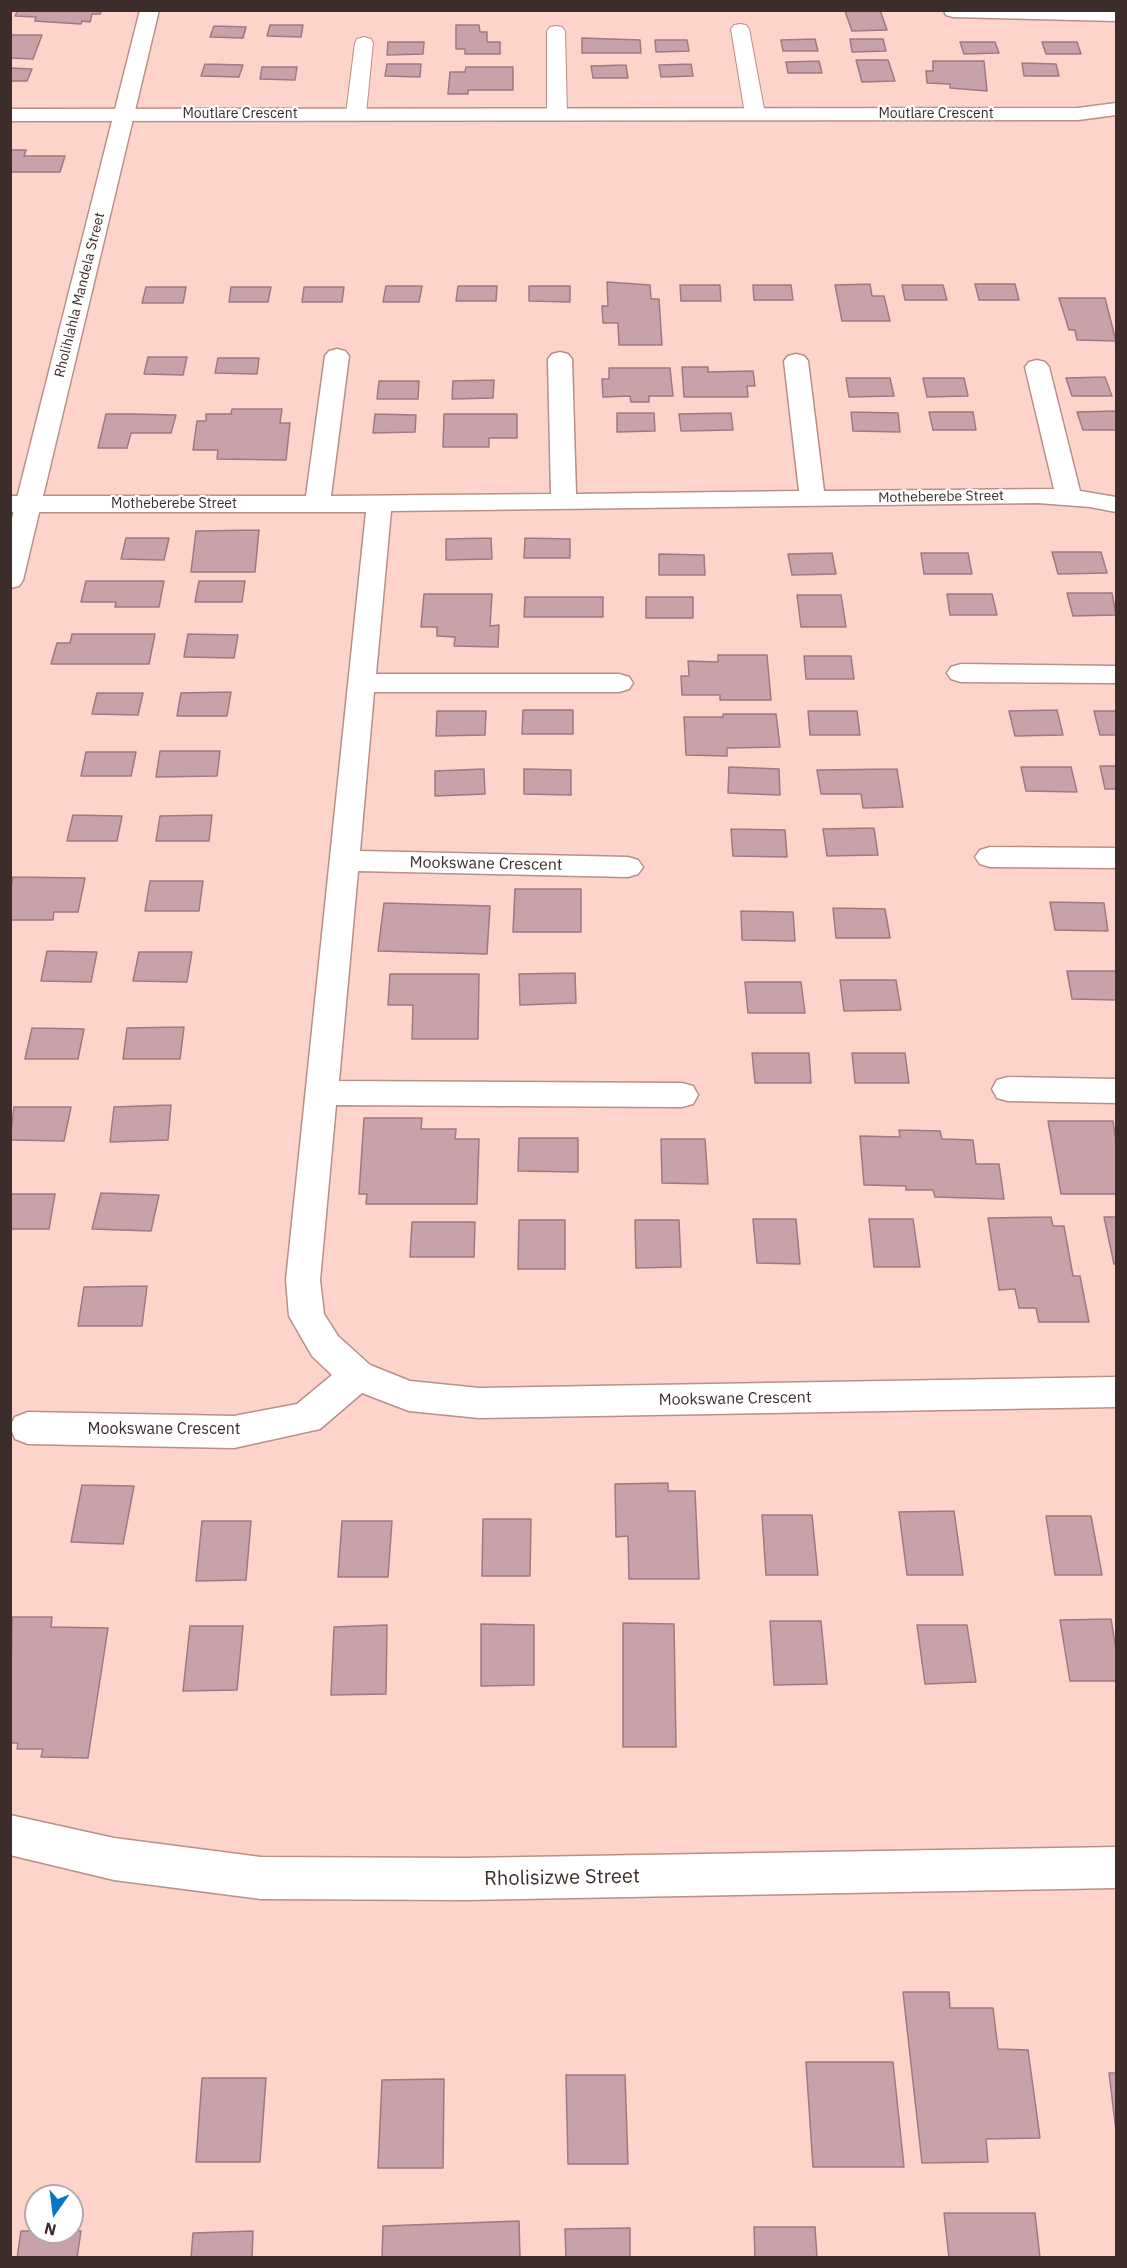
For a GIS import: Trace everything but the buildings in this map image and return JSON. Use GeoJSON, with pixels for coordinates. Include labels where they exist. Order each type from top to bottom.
{"type":"FeatureCollection","features":[{"type":"Feature","properties":{"kind":"street","name":"Rholihlahla Mandela Street"},"geometry":{"type":"LineString","coordinates":[[10,580],[20,504],[150,10]]}},
{"type":"Feature","properties":{"kind":"street"},"geometry":{"type":"LineString","coordinates":[[953,11],[1116,15]]}},
{"type":"Feature","properties":{"kind":"street","name":"Moutlare Crescent"},"geometry":{"type":"LineString","coordinates":[[10,115],[1078,114],[1116,109]]}},
{"type":"Feature","properties":{"kind":"street"},"geometry":{"type":"LineString","coordinates":[[318,504],[338,356]]}},
{"type":"Feature","properties":{"kind":"street"},"geometry":{"type":"LineString","coordinates":[[560,359],[564,502]]}},
{"type":"Feature","properties":{"kind":"street"},"geometry":{"type":"LineString","coordinates":[[796,361],[812,498]]}},
{"type":"Feature","properties":{"kind":"street"},"geometry":{"type":"LineString","coordinates":[[1037,367],[1069,498]]}},
{"type":"Feature","properties":{"kind":"street","name":"Motheberebe Street"},"geometry":{"type":"LineString","coordinates":[[20,504],[379,504],[1038,496],[1116,504]]}},
{"type":"Feature","properties":{"kind":"street","name":"Mookswane Crescent"},"geometry":{"type":"LineString","coordinates":[[379,504],[303,1280],[307,1316],[325,1346],[357,1376],[409,1396],[479,1403],[1116,1392]]}},
{"type":"Feature","properties":{"kind":"street"},"geometry":{"type":"LineString","coordinates":[[961,673],[1116,675]]}},
{"type":"Feature","properties":{"kind":"street"},"geometry":{"type":"LineString","coordinates":[[361,683],[619,683]]}},
{"type":"Feature","properties":{"kind":"street"},"geometry":{"type":"LineString","coordinates":[[990,857],[1116,858]]}},
{"type":"Feature","properties":{"kind":"street","name":"Mookswane Crescent"},"geometry":{"type":"LineString","coordinates":[[344,861],[628,867]]}},
{"type":"Feature","properties":{"kind":"street"},"geometry":{"type":"LineString","coordinates":[[1008,1089],[1116,1091]]}},
{"type":"Feature","properties":{"kind":"street"},"geometry":{"type":"LineString","coordinates":[[321,1093],[682,1095]]}},
{"type":"Feature","properties":{"kind":"street","name":"Mookswane Crescent"},"geometry":{"type":"LineString","coordinates":[[28,1428],[234,1432],[307,1418],[357,1376]]}},
{"type":"Feature","properties":{"kind":"street","name":"Rholisizwe Street"},"geometry":{"type":"LineString","coordinates":[[10,1835],[114,1859],[261,1878],[466,1879],[1116,1868]]}},
{"type":"Feature","properties":{"kind":"lane"},"geometry":{"type":"LineString","coordinates":[[740,29],[755,114]]}},
{"type":"Feature","properties":{"kind":"lane"},"geometry":{"type":"LineString","coordinates":[[556,31],[557,114]]}},
{"type":"Feature","properties":{"kind":"lane"},"geometry":{"type":"LineString","coordinates":[[356,114],[364,43]]}}]}
